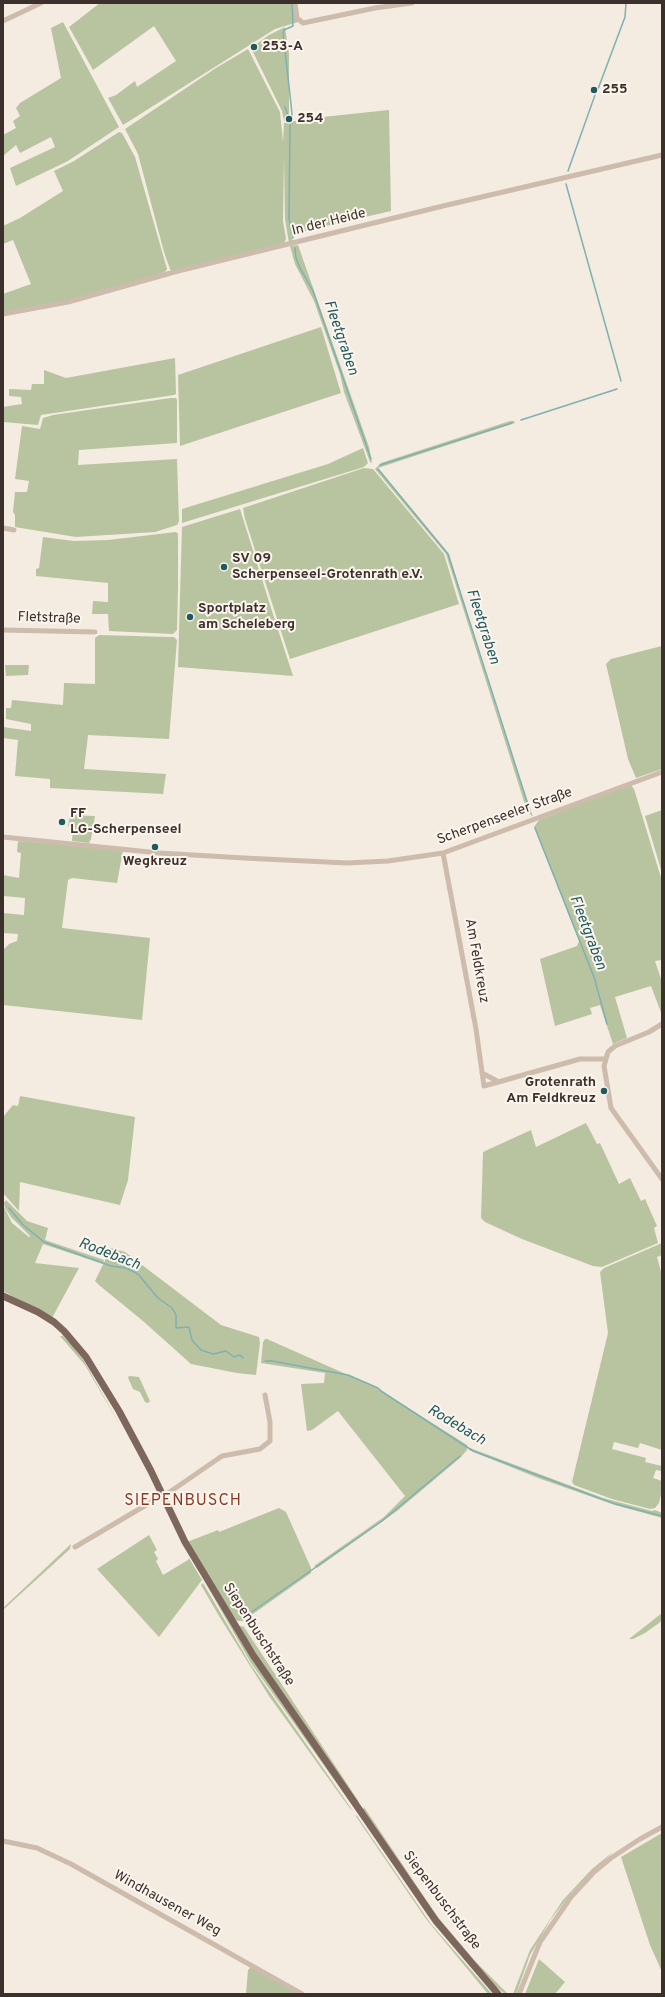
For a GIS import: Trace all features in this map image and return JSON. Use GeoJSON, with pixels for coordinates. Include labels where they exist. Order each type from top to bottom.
{"type":"FeatureCollection","features":[{"type":"Feature","properties":{"kind":"main road","name":"Siepenbuschstraße"},"geometry":{"type":"LineString","coordinates":[[3,1296],[38,1312],[53,1322],[81,1350],[119,1411],[185,1542],[253,1655],[436,1921],[499,1993]]}},
{"type":"Feature","properties":{"kind":"street"},"geometry":{"type":"LineString","coordinates":[[3,21],[41,3]]}},
{"type":"Feature","properties":{"kind":"street"},"geometry":{"type":"LineString","coordinates":[[295,3],[296,16],[301,22],[307,23],[375,8],[412,3]]}},
{"type":"Feature","properties":{"kind":"street","name":"In der Heide"},"geometry":{"type":"LineString","coordinates":[[3,314],[68,302],[178,272],[443,206],[662,156]]}},
{"type":"Feature","properties":{"kind":"street"},"geometry":{"type":"LineString","coordinates":[[3,528],[14,530]]}},
{"type":"Feature","properties":{"kind":"street","name":"Fletstraße"},"geometry":{"type":"LineString","coordinates":[[3,630],[95,632]]}},
{"type":"Feature","properties":{"kind":"street","name":"Scherpenseeler Straße"},"geometry":{"type":"LineString","coordinates":[[3,837],[159,853],[347,863],[388,861],[443,853],[662,772]]}},
{"type":"Feature","properties":{"kind":"street","name":"Am Feldkreuz"},"geometry":{"type":"LineString","coordinates":[[443,853],[476,1029],[484,1086],[580,1059],[605,1059]]}},
{"type":"Feature","properties":{"kind":"street"},"geometry":{"type":"LineString","coordinates":[[662,1024],[649,1032],[615,1046],[608,1052],[605,1059],[606,1084],[611,1108],[662,1180]]}},
{"type":"Feature","properties":{"kind":"street"},"geometry":{"type":"LineString","coordinates":[[482,1073],[499,1082]]}},
{"type":"Feature","properties":{"kind":"street"},"geometry":{"type":"LineString","coordinates":[[75,1547],[163,1496],[222,1456],[260,1449],[270,1441],[270,1422],[265,1395]]}},
{"type":"Feature","properties":{"kind":"street"},"geometry":{"type":"LineString","coordinates":[[519,1994],[540,1942],[571,1896],[594,1872],[612,1858],[640,1839],[662,1828]]}},
{"type":"Feature","properties":{"kind":"street","name":"Windhausener Weg"},"geometry":{"type":"LineString","coordinates":[[3,1841],[37,1848],[71,1864],[302,1994]]}},
{"type":"Feature","properties":{"kind":"green space"},"geometry":{"type":"Polygon","coordinates":[[[100,3],[294,3],[298,22],[275,29],[123,125],[108,98],[116,95],[135,81],[137,87],[176,61],[154,26],[93,70],[69,27],[100,3]]]}},
{"type":"Feature","properties":{"kind":"green space"},"geometry":{"type":"Polygon","coordinates":[[[63,22],[119,127],[68,161],[16,186],[10,168],[55,147],[51,137],[20,153],[16,145],[3,156],[3,135],[16,128],[13,121],[20,116],[16,108],[20,103],[61,78],[51,28],[63,22]]]}},
{"type":"Feature","properties":{"kind":"green space"},"geometry":{"type":"Polygon","coordinates":[[[285,27],[289,54],[289,120],[284,121],[282,111],[251,48],[269,35],[285,27]]]}},
{"type":"Feature","properties":{"kind":"green space"},"geometry":{"type":"Polygon","coordinates":[[[248,49],[280,112],[283,142],[284,123],[313,118],[389,110],[391,211],[291,234],[293,242],[289,243],[285,219],[284,157],[283,221],[286,239],[284,243],[172,271],[164,252],[138,154],[125,129],[216,68],[248,49]]]}},
{"type":"Feature","properties":{"kind":"green space"},"geometry":{"type":"Polygon","coordinates":[[[119,132],[122,133],[135,157],[167,269],[165,272],[75,299],[4,313],[3,294],[31,284],[13,240],[3,244],[3,226],[20,218],[63,191],[54,171],[74,161],[119,132]]]}},
{"type":"Feature","properties":{"kind":"green space"},"geometry":{"type":"Polygon","coordinates":[[[298,245],[369,447],[372,463],[370,462],[344,392],[340,374],[314,301],[295,264],[290,246],[298,245]]]}},
{"type":"Feature","properties":{"kind":"green space"},"geometry":{"type":"Polygon","coordinates":[[[321,327],[341,393],[180,446],[178,375],[321,327]]]}},
{"type":"Feature","properties":{"kind":"green space"},"geometry":{"type":"Polygon","coordinates":[[[175,358],[176,394],[174,395],[41,415],[38,425],[3,422],[3,407],[22,404],[21,397],[9,396],[9,389],[31,390],[32,384],[44,384],[44,370],[66,378],[175,358]]]}},
{"type":"Feature","properties":{"kind":"green space"},"geometry":{"type":"Polygon","coordinates":[[[176,398],[177,400],[177,443],[79,450],[78,465],[177,459],[179,521],[177,525],[155,532],[76,537],[15,527],[15,515],[13,512],[15,492],[27,492],[29,481],[15,479],[22,426],[40,429],[43,418],[53,415],[176,398]]]}},
{"type":"Feature","properties":{"kind":"green space"},"geometry":{"type":"Polygon","coordinates":[[[510,421],[514,421],[515,423],[378,468],[449,554],[498,713],[533,817],[527,811],[446,554],[375,469],[381,463],[510,421]]]}},
{"type":"Feature","properties":{"kind":"green space"},"geometry":{"type":"Polygon","coordinates":[[[363,448],[368,463],[364,467],[182,523],[182,509],[328,464],[363,448]]]}},
{"type":"Feature","properties":{"kind":"green space"},"geometry":{"type":"Polygon","coordinates":[[[364,468],[373,469],[444,554],[459,604],[290,659],[245,519],[243,508],[364,468]]]}},
{"type":"Feature","properties":{"kind":"green space"},"geometry":{"type":"Polygon","coordinates":[[[240,509],[293,676],[178,667],[182,527],[240,509]]]}},
{"type":"Feature","properties":{"kind":"green space"},"geometry":{"type":"Polygon","coordinates":[[[176,532],[178,534],[177,630],[173,634],[109,631],[108,614],[92,614],[93,601],[108,602],[108,583],[36,576],[36,569],[39,568],[43,537],[74,541],[108,540],[176,532]]]}},
{"type":"Feature","properties":{"kind":"green space"},"geometry":{"type":"Polygon","coordinates":[[[99,635],[174,637],[177,640],[169,739],[88,735],[84,769],[166,774],[163,794],[50,788],[50,779],[15,776],[18,740],[3,738],[3,727],[31,731],[31,724],[6,719],[6,708],[11,708],[12,700],[63,705],[64,683],[95,684],[95,638],[99,635]]]}},
{"type":"Feature","properties":{"kind":"green space"},"geometry":{"type":"Polygon","coordinates":[[[662,646],[662,769],[636,778],[628,759],[606,664],[611,659],[662,646]]]}},
{"type":"Feature","properties":{"kind":"green space"},"geometry":{"type":"Polygon","coordinates":[[[5,665],[29,665],[28,675],[6,676],[5,665]]]}},
{"type":"Feature","properties":{"kind":"green space"},"geometry":{"type":"Polygon","coordinates":[[[631,785],[634,789],[662,881],[662,960],[655,961],[662,982],[662,1015],[651,986],[615,997],[627,1038],[613,1044],[600,1005],[590,1008],[592,1014],[555,1026],[540,959],[577,946],[579,941],[534,827],[539,820],[631,785]]]}},
{"type":"Feature","properties":{"kind":"green space"},"geometry":{"type":"Polygon","coordinates":[[[662,810],[662,873],[645,816],[662,810]]]}},
{"type":"Feature","properties":{"kind":"green space"},"geometry":{"type":"Polygon","coordinates":[[[70,815],[95,816],[89,843],[72,841],[73,827],[68,826],[70,815]]]}},
{"type":"Feature","properties":{"kind":"green space"},"geometry":{"type":"Polygon","coordinates":[[[18,841],[123,850],[117,883],[72,878],[68,880],[62,928],[150,938],[142,1020],[3,1005],[3,950],[9,944],[17,941],[18,934],[3,933],[3,913],[24,915],[25,898],[4,896],[3,889],[3,875],[19,878],[21,853],[17,852],[18,841]]]}},
{"type":"Feature","properties":{"kind":"green space"},"geometry":{"type":"Polygon","coordinates":[[[20,1096],[135,1117],[128,1180],[120,1205],[20,1182],[19,1211],[3,1193],[3,1117],[13,1105],[18,1106],[20,1096]]]}},
{"type":"Feature","properties":{"kind":"green space"},"geometry":{"type":"Polygon","coordinates":[[[586,1123],[597,1144],[600,1143],[619,1184],[630,1178],[641,1201],[645,1199],[657,1226],[654,1228],[658,1243],[602,1267],[593,1266],[522,1239],[485,1222],[481,1218],[483,1152],[531,1130],[536,1147],[586,1123]]]}},
{"type":"Feature","properties":{"kind":"green space"},"geometry":{"type":"Polygon","coordinates":[[[6,1200],[27,1221],[48,1228],[45,1240],[104,1260],[103,1264],[43,1244],[35,1263],[79,1268],[52,1318],[3,1291],[3,1205],[12,1223],[29,1237],[30,1236],[11,1217],[5,1208],[4,1203],[6,1200]]]}},
{"type":"Feature","properties":{"kind":"green space"},"geometry":{"type":"Polygon","coordinates":[[[662,1243],[662,1255],[657,1257],[662,1276],[662,1450],[640,1443],[638,1448],[614,1442],[612,1449],[646,1458],[645,1462],[662,1466],[661,1471],[656,1470],[653,1478],[662,1481],[662,1490],[659,1503],[655,1508],[650,1509],[612,1499],[574,1485],[572,1482],[608,1333],[600,1272],[604,1268],[662,1243]]]}},
{"type":"Feature","properties":{"kind":"green space"},"geometry":{"type":"Polygon","coordinates":[[[111,1248],[125,1252],[221,1325],[259,1337],[260,1343],[256,1375],[191,1364],[143,1321],[99,1285],[95,1281],[111,1248]]]}},
{"type":"Feature","properties":{"kind":"green space"},"geometry":{"type":"Polygon","coordinates":[[[60,1336],[63,1336],[72,1345],[84,1361],[121,1427],[85,1365],[60,1336]]]}},
{"type":"Feature","properties":{"kind":"green space"},"geometry":{"type":"Polygon","coordinates":[[[267,1339],[375,1387],[467,1445],[467,1450],[460,1458],[397,1511],[317,1568],[314,1566],[384,1517],[405,1496],[338,1411],[312,1430],[307,1431],[301,1384],[324,1383],[325,1373],[261,1363],[263,1342],[267,1339]]]}},
{"type":"Feature","properties":{"kind":"green space"},"geometry":{"type":"Polygon","coordinates":[[[128,1377],[139,1377],[150,1401],[148,1403],[145,1402],[140,1392],[133,1389],[128,1377]]]}},
{"type":"Feature","properties":{"kind":"green space"},"geometry":{"type":"Polygon","coordinates":[[[470,1448],[603,1498],[652,1511],[655,1510],[662,1513],[662,1518],[615,1505],[538,1478],[469,1450],[470,1448]]]}},
{"type":"Feature","properties":{"kind":"green space"},"geometry":{"type":"Polygon","coordinates":[[[279,1508],[286,1512],[311,1568],[311,1573],[243,1621],[238,1621],[234,1619],[187,1542],[218,1530],[219,1532],[279,1508]]]}},
{"type":"Feature","properties":{"kind":"green space"},"geometry":{"type":"Polygon","coordinates":[[[149,1535],[157,1550],[154,1552],[158,1559],[156,1561],[163,1575],[189,1558],[202,1580],[159,1637],[97,1569],[149,1535]]]}},
{"type":"Feature","properties":{"kind":"green space"},"geometry":{"type":"Polygon","coordinates":[[[71,1544],[70,1549],[3,1610],[3,1608],[71,1544]]]}},
{"type":"Feature","properties":{"kind":"green space"},"geometry":{"type":"Polygon","coordinates":[[[205,1582],[248,1651],[355,1809],[251,1663],[205,1582]]]}},
{"type":"Feature","properties":{"kind":"green space"},"geometry":{"type":"Polygon","coordinates":[[[203,1583],[251,1665],[353,1811],[269,1696],[219,1616],[201,1585],[203,1583]]]}},
{"type":"Feature","properties":{"kind":"green space"},"geometry":{"type":"Polygon","coordinates":[[[662,1613],[662,1620],[659,1623],[645,1633],[633,1639],[629,1639],[662,1613]]]}},
{"type":"Feature","properties":{"kind":"green space"},"geometry":{"type":"Polygon","coordinates":[[[239,1627],[244,1627],[359,1802],[298,1717],[239,1627]]]}},
{"type":"Feature","properties":{"kind":"green space"},"geometry":{"type":"Polygon","coordinates":[[[364,1807],[437,1916],[474,1960],[508,1994],[505,1994],[493,1984],[440,1922],[363,1810],[364,1807]]]}},
{"type":"Feature","properties":{"kind":"green space"},"geometry":{"type":"Polygon","coordinates":[[[355,1815],[431,1924],[492,1994],[488,1994],[426,1919],[355,1815]]]}},
{"type":"Feature","properties":{"kind":"green space"},"geometry":{"type":"Polygon","coordinates":[[[662,1833],[662,1972],[650,1945],[621,1857],[662,1833]]]}},
{"type":"Feature","properties":{"kind":"green space"},"geometry":{"type":"Polygon","coordinates":[[[614,1851],[572,1892],[551,1919],[530,1955],[516,1994],[513,1994],[530,1950],[563,1900],[592,1869],[614,1851]]]}},
{"type":"Feature","properties":{"kind":"green space"},"geometry":{"type":"Polygon","coordinates":[[[539,1959],[565,1982],[555,1994],[525,1994],[539,1959]]]}},
{"type":"Feature","properties":{"kind":"green space"},"geometry":{"type":"Polygon","coordinates":[[[251,1967],[298,1994],[246,1994],[248,1970],[251,1967]]]}},
{"type":"Feature","properties":{"kind":"waterway"},"geometry":{"type":"LineString","coordinates":[[289,118],[292,115],[283,33],[284,30],[293,26],[292,3]]}},
{"type":"Feature","properties":{"kind":"waterway"},"geometry":{"type":"LineString","coordinates":[[598,89],[625,17],[626,3]]}},
{"type":"Feature","properties":{"kind":"waterway"},"geometry":{"type":"LineString","coordinates":[[568,171],[595,95]]}},
{"type":"Feature","properties":{"kind":"waterway","name":"Fleetgraben"},"geometry":{"type":"LineString","coordinates":[[285,107],[289,118]]}},
{"type":"Feature","properties":{"kind":"waterway","name":"Fleetgraben"},"geometry":{"type":"LineString","coordinates":[[290,125],[289,218],[293,238]]}},
{"type":"Feature","properties":{"kind":"waterway"},"geometry":{"type":"LineString","coordinates":[[566,184],[621,381]]}},
{"type":"Feature","properties":{"kind":"waterway","name":"Fleetgraben"},"geometry":{"type":"LineString","coordinates":[[295,248],[296,258],[313,291],[371,459]]}},
{"type":"Feature","properties":{"kind":"waterway"},"geometry":{"type":"LineString","coordinates":[[521,420],[617,389]]}},
{"type":"Feature","properties":{"kind":"waterway"},"geometry":{"type":"LineString","coordinates":[[380,465],[512,423]]}},
{"type":"Feature","properties":{"kind":"waterway","name":"Fleetgraben"},"geometry":{"type":"LineString","coordinates":[[378,469],[448,554],[530,811]]}},
{"type":"Feature","properties":{"kind":"waterway","name":"Fleetgraben"},"geometry":{"type":"LineString","coordinates":[[535,828],[594,977],[607,1024]]}},
{"type":"Feature","properties":{"kind":"waterway","name":"Rodebach"},"geometry":{"type":"LineString","coordinates":[[9,1208],[23,1225],[44,1242],[111,1266],[126,1268],[138,1274],[158,1298],[172,1308],[176,1315],[176,1328],[189,1327],[192,1340],[201,1350],[213,1354],[226,1351],[234,1357],[240,1355],[243,1358]]}},
{"type":"Feature","properties":{"kind":"waterway","name":"Rodebach"},"geometry":{"type":"LineString","coordinates":[[265,1361],[348,1375],[378,1388],[473,1451],[615,1504],[662,1516]]}},
{"type":"Feature","properties":{"kind":"waterway"},"geometry":{"type":"LineString","coordinates":[[243,1618],[382,1521],[460,1456]]}},
{"type":"Feature","properties":{"kind":"place","name":"253-A"},"geometry":{"type":"Point","coordinates":[254,47]}},
{"type":"Feature","properties":{"kind":"place","name":"255"},"geometry":{"type":"Point","coordinates":[594,90]}},
{"type":"Feature","properties":{"kind":"place","name":"254"},"geometry":{"type":"Point","coordinates":[289,119]}},
{"type":"Feature","properties":{"kind":"place","name":"SV 09 Scherpenseel-Grotenrath e.V."},"geometry":{"type":"Point","coordinates":[224,567]}},
{"type":"Feature","properties":{"kind":"place","name":"Sportplatz am Scheleberg"},"geometry":{"type":"Point","coordinates":[190,617]}},
{"type":"Feature","properties":{"kind":"place","name":"FF LG-Scherpenseel"},"geometry":{"type":"Point","coordinates":[62,822]}},
{"type":"Feature","properties":{"kind":"place","name":"Wegkreuz"},"geometry":{"type":"Point","coordinates":[155,847]}},
{"type":"Feature","properties":{"kind":"place","name":"Grotenrath Am Feldkreuz"},"geometry":{"type":"Point","coordinates":[604,1091]}},
{"type":"Feature","properties":{"kind":"district","name":"SIEPENBUSCH"},"geometry":{"type":"Point","coordinates":[183,1502]}}]}
